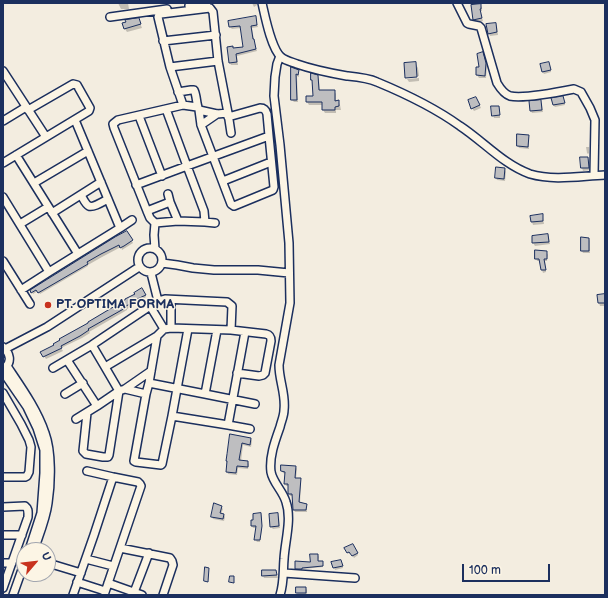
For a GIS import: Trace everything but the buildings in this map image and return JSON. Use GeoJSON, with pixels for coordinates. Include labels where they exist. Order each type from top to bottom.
{"type":"FeatureCollection","features":[{"type":"Feature","properties":{"kind":"street"},"geometry":{"type":"LineString","coordinates":[[110,17],[207,3]]}},
{"type":"Feature","properties":{"kind":"street"},"geometry":{"type":"LineString","coordinates":[[262,3],[273,44],[280,56],[290,62],[320,71],[368,79],[380,83],[441,113],[462,127],[505,161],[527,173],[547,177],[605,175]]}},
{"type":"Feature","properties":{"kind":"street"},"geometry":{"type":"LineString","coordinates":[[457,3],[467,23],[479,26],[481,28],[495,76],[501,90],[506,94],[511,96],[524,96],[574,90],[581,92],[595,120],[594,175]]}},
{"type":"Feature","properties":{"kind":"street"},"geometry":{"type":"LineString","coordinates":[[183,105],[170,67],[158,17],[160,14],[209,8],[212,9],[213,12],[218,61],[231,133]]}},
{"type":"Feature","properties":{"kind":"street"},"geometry":{"type":"LineString","coordinates":[[163,41],[216,35]]}},
{"type":"Feature","properties":{"kind":"street"},"geometry":{"type":"LineString","coordinates":[[280,56],[275,77],[274,96],[289,243],[290,302],[279,365],[279,372],[285,398],[285,408],[272,458],[271,472],[287,503],[288,510],[288,531],[284,559],[283,586],[280,595]]}},
{"type":"Feature","properties":{"kind":"street"},"geometry":{"type":"LineString","coordinates":[[170,67],[218,61]]}},
{"type":"Feature","properties":{"kind":"street"},"geometry":{"type":"LineString","coordinates":[[4,76],[46,137]]}},
{"type":"Feature","properties":{"kind":"street"},"geometry":{"type":"LineString","coordinates":[[3,122],[71,84],[77,85],[90,108],[89,111],[76,120],[3,163]]}},
{"type":"Feature","properties":{"kind":"street"},"geometry":{"type":"LineString","coordinates":[[178,92],[194,90],[198,108],[201,125],[223,181],[231,207],[273,190],[274,186],[267,114],[264,108],[228,115],[217,114],[198,108],[183,105],[118,120],[113,124],[147,211],[150,218],[155,223],[178,221],[215,223]]}},
{"type":"Feature","properties":{"kind":"street"},"geometry":{"type":"LineString","coordinates":[[166,109],[204,212],[205,222]]}},
{"type":"Feature","properties":{"kind":"street"},"geometry":{"type":"LineString","coordinates":[[201,125],[217,114]]}},
{"type":"Feature","properties":{"kind":"street"},"geometry":{"type":"LineString","coordinates":[[140,116],[162,176]]}},
{"type":"Feature","properties":{"kind":"street"},"geometry":{"type":"LineString","coordinates":[[76,120],[120,228]]}},
{"type":"Feature","properties":{"kind":"street"},"geometry":{"type":"LineString","coordinates":[[136,185],[269,136]]}},
{"type":"Feature","properties":{"kind":"street"},"geometry":{"type":"LineString","coordinates":[[34,184],[88,151]]}},
{"type":"Feature","properties":{"kind":"street"},"geometry":{"type":"LineString","coordinates":[[16,155],[78,254]]}},
{"type":"Feature","properties":{"kind":"street"},"geometry":{"type":"LineString","coordinates":[[223,181],[271,162]]}},
{"type":"Feature","properties":{"kind":"street"},"geometry":{"type":"LineString","coordinates":[[20,224],[81,195],[101,182]]}},
{"type":"Feature","properties":{"kind":"street"},"geometry":{"type":"LineString","coordinates":[[168,194],[178,221]]}},
{"type":"Feature","properties":{"kind":"street"},"geometry":{"type":"LineString","coordinates":[[81,195],[89,206],[108,199]]}},
{"type":"Feature","properties":{"kind":"street"},"geometry":{"type":"LineString","coordinates":[[3,197],[49,272]]}},
{"type":"Feature","properties":{"kind":"street"},"geometry":{"type":"LineString","coordinates":[[147,211],[170,202]]}},
{"type":"Feature","properties":{"kind":"street"},"geometry":{"type":"LineString","coordinates":[[21,290],[132,220]]}},
{"type":"Feature","properties":{"kind":"street"},"geometry":{"type":"LineString","coordinates":[[155,223],[155,249]]}},
{"type":"Feature","properties":{"kind":"street"},"geometry":{"type":"LineString","coordinates":[[148,248],[155,249],[161,255],[162,263],[160,268],[151,273],[144,272],[139,267],[137,261],[141,251],[148,248]]}},
{"type":"Feature","properties":{"kind":"street"},"geometry":{"type":"LineString","coordinates":[[3,261],[30,304]]}},
{"type":"Feature","properties":{"kind":"street"},"geometry":{"type":"LineString","coordinates":[[162,263],[214,270],[258,270],[289,273]]}},
{"type":"Feature","properties":{"kind":"street"},"geometry":{"type":"LineString","coordinates":[[4,369],[9,362],[9,357],[8,352],[4,348],[47,327],[139,267]]}},
{"type":"Feature","properties":{"kind":"street"},"geometry":{"type":"LineString","coordinates":[[151,273],[158,301]]}},
{"type":"Feature","properties":{"kind":"street"},"geometry":{"type":"LineString","coordinates":[[168,328],[171,300]]}},
{"type":"Feature","properties":{"kind":"street"},"geometry":{"type":"LineString","coordinates":[[53,368],[92,345],[158,301],[227,302],[232,306],[231,330]]}},
{"type":"Feature","properties":{"kind":"street"},"geometry":{"type":"LineString","coordinates":[[150,306],[168,328]]}},
{"type":"Feature","properties":{"kind":"street"},"geometry":{"type":"LineString","coordinates":[[105,367],[168,328],[231,330],[270,335],[270,348],[265,373],[259,376],[237,373]]}},
{"type":"Feature","properties":{"kind":"street"},"geometry":{"type":"LineString","coordinates":[[157,336],[134,459],[136,462],[161,465],[172,416],[188,329]]}},
{"type":"Feature","properties":{"kind":"street"},"geometry":{"type":"LineString","coordinates":[[204,394],[217,330]]}},
{"type":"Feature","properties":{"kind":"street"},"geometry":{"type":"LineString","coordinates":[[228,425],[234,399],[237,373],[245,332]]}},
{"type":"Feature","properties":{"kind":"street"},"geometry":{"type":"LineString","coordinates":[[92,345],[105,367],[122,390],[146,394]]}},
{"type":"Feature","properties":{"kind":"street"},"geometry":{"type":"LineString","coordinates":[[68,360],[97,406]]}},
{"type":"Feature","properties":{"kind":"street"},"geometry":{"type":"LineString","coordinates":[[4,369],[27,407],[37,428],[44,450],[41,513],[32,542]]}},
{"type":"Feature","properties":{"kind":"street"},"geometry":{"type":"LineString","coordinates":[[4,369],[28,399],[39,419],[49,448],[50,477],[48,503],[42,529],[37,542]]}},
{"type":"Feature","properties":{"kind":"street"},"geometry":{"type":"LineString","coordinates":[[76,419],[151,371]]}},
{"type":"Feature","properties":{"kind":"street"},"geometry":{"type":"LineString","coordinates":[[65,394],[83,383]]}},
{"type":"Feature","properties":{"kind":"street"},"geometry":{"type":"LineString","coordinates":[[149,383],[255,404]]}},
{"type":"Feature","properties":{"kind":"street"},"geometry":{"type":"LineString","coordinates":[[87,413],[83,451],[86,454],[108,457],[122,390]]}},
{"type":"Feature","properties":{"kind":"street"},"geometry":{"type":"LineString","coordinates":[[3,393],[21,424],[31,447],[29,472],[27,476],[3,477]]}},
{"type":"Feature","properties":{"kind":"street"},"geometry":{"type":"LineString","coordinates":[[172,416],[250,429]]}},
{"type":"Feature","properties":{"kind":"street"},"geometry":{"type":"LineString","coordinates":[[77,582],[104,593],[141,486],[138,482],[87,471]]}},
{"type":"Feature","properties":{"kind":"street"},"geometry":{"type":"LineString","coordinates":[[73,595],[113,477]]}},
{"type":"Feature","properties":{"kind":"street"},"geometry":{"type":"LineString","coordinates":[[3,507],[25,506],[28,508],[28,517],[3,588]]}},
{"type":"Feature","properties":{"kind":"street"},"geometry":{"type":"LineString","coordinates":[[3,535],[22,535]]}},
{"type":"Feature","properties":{"kind":"street"},"geometry":{"type":"LineString","coordinates":[[120,548],[170,558],[173,563],[163,595]]}},
{"type":"Feature","properties":{"kind":"street"},"geometry":{"type":"LineString","coordinates":[[134,593],[149,553]]}},
{"type":"Feature","properties":{"kind":"street"},"geometry":{"type":"LineString","coordinates":[[86,560],[114,566]]}},
{"type":"Feature","properties":{"kind":"street"},"geometry":{"type":"LineString","coordinates":[[3,563],[12,563]]}},
{"type":"Feature","properties":{"kind":"street"},"geometry":{"type":"LineString","coordinates":[[56,566],[80,573]]}},
{"type":"Feature","properties":{"kind":"street"},"geometry":{"type":"LineString","coordinates":[[284,573],[356,578]]}},
{"type":"Feature","properties":{"kind":"street"},"geometry":{"type":"LineString","coordinates":[[13,595],[18,582]]}},
{"type":"Feature","properties":{"kind":"street"},"geometry":{"type":"LineString","coordinates":[[18,595],[22,582]]}},
{"type":"Feature","properties":{"kind":"street"},"geometry":{"type":"LineString","coordinates":[[108,584],[142,595]]}},
{"type":"Feature","properties":{"kind":"place","name":"PT. OPTIMA FORMA"},"geometry":{"type":"Point","coordinates":[48,305]}}]}
